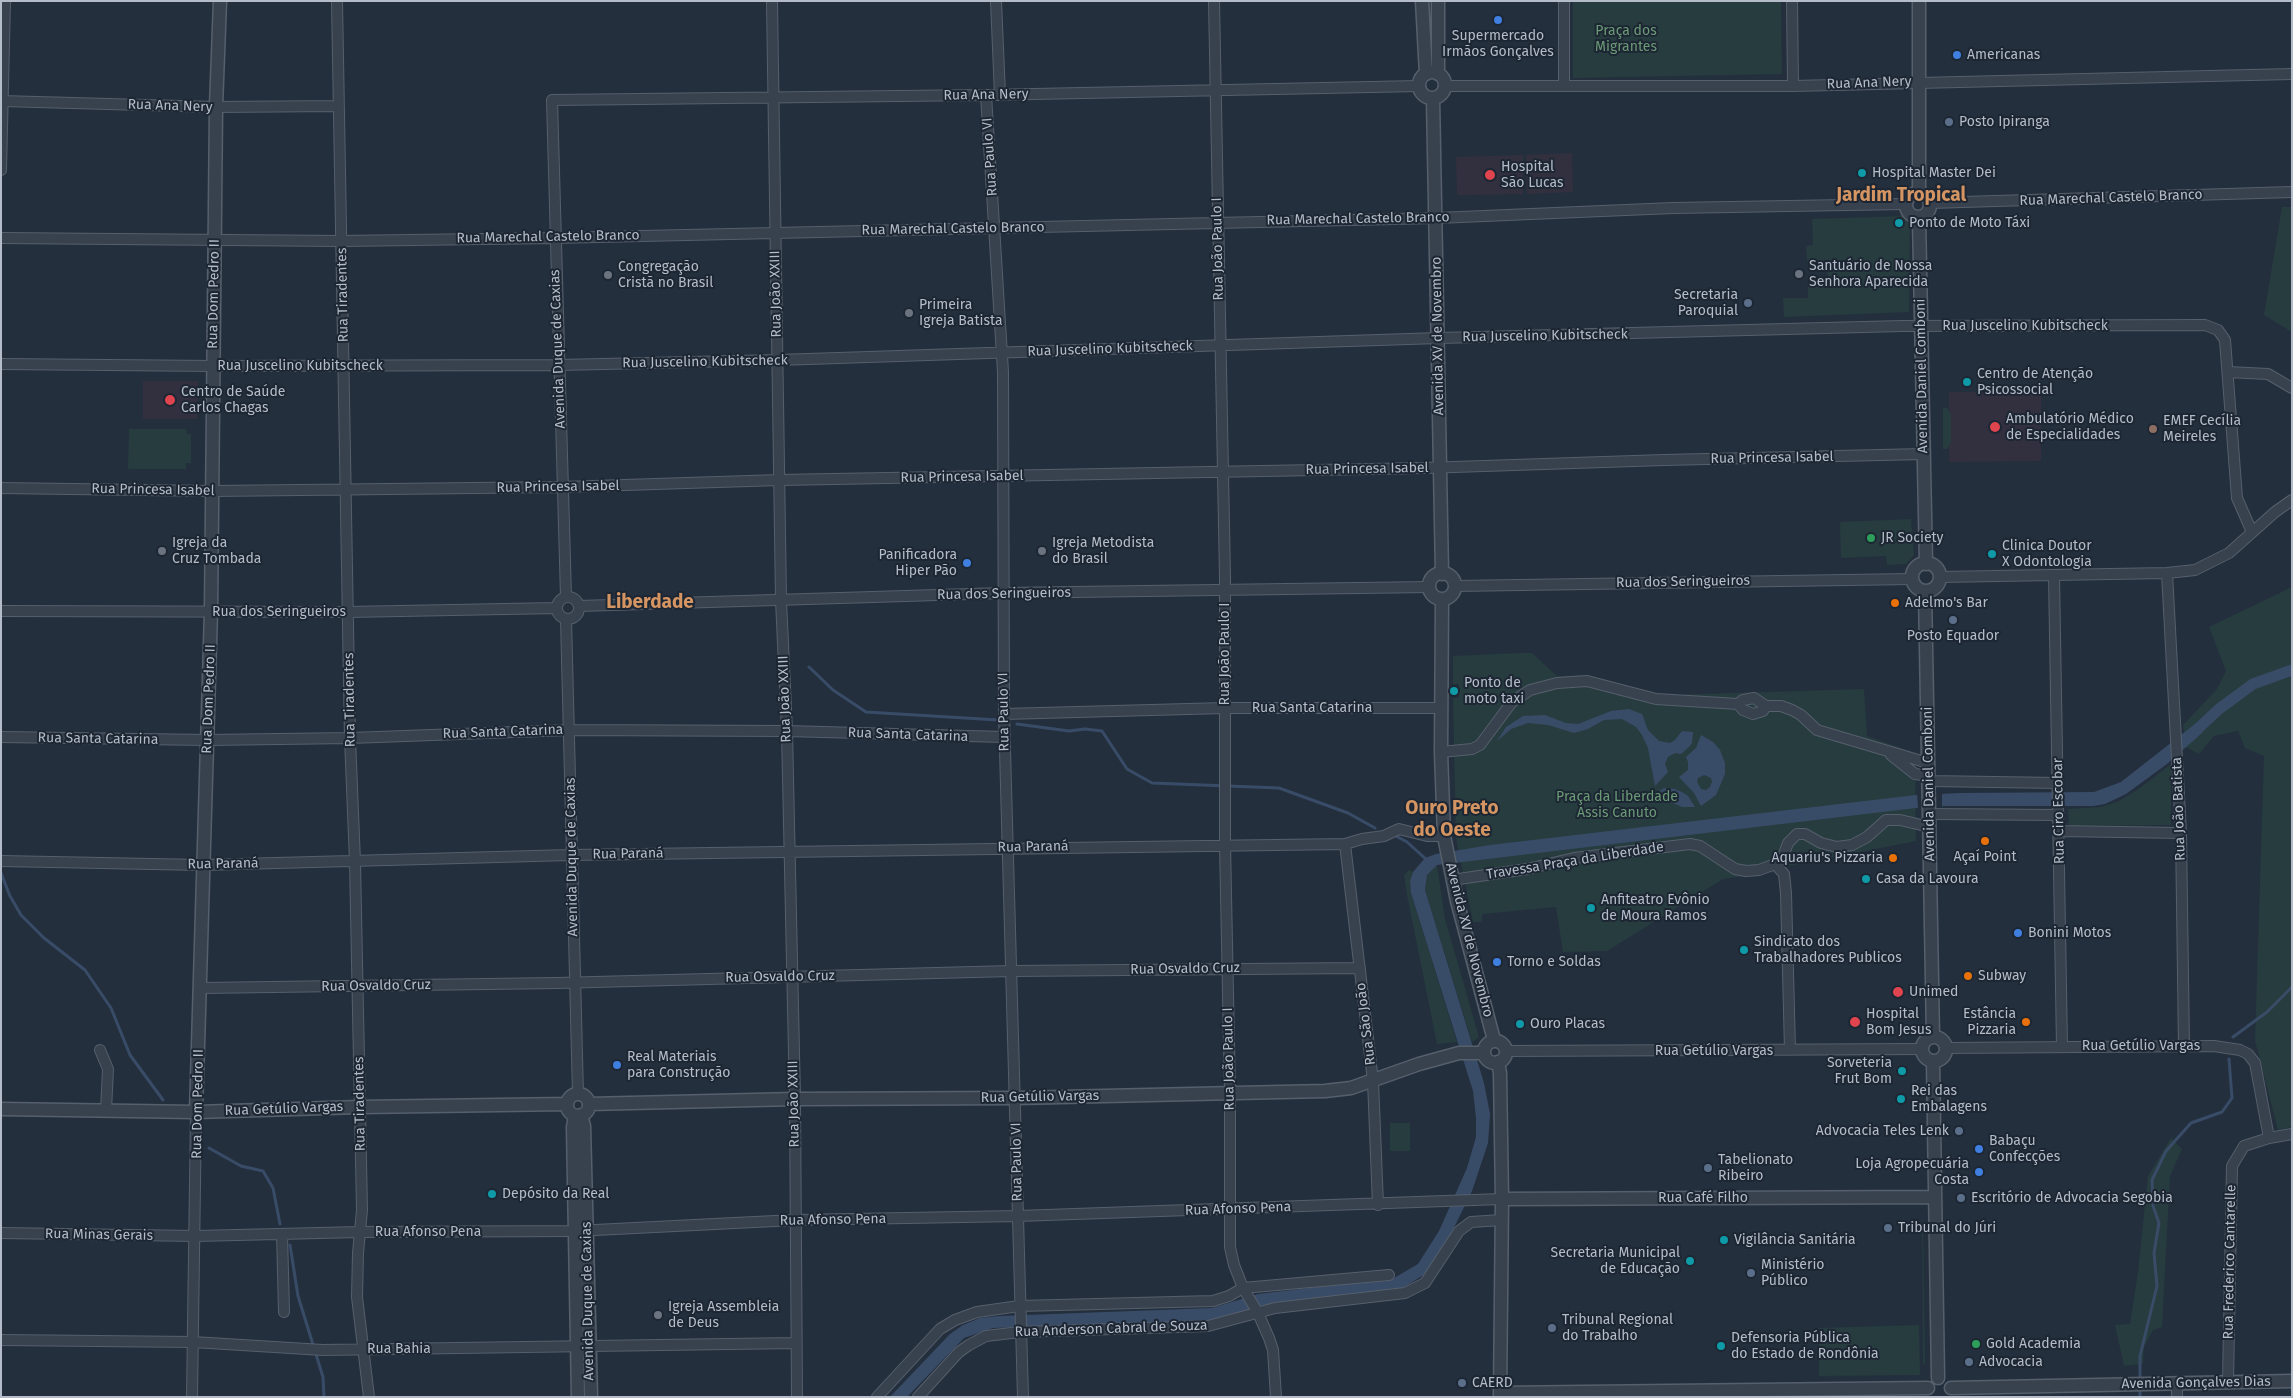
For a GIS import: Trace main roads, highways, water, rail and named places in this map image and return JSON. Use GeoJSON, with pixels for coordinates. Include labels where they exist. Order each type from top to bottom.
{"type":"FeatureCollection","features":[{"type":"Feature","properties":{"kind":"water"},"geometry":{"type":"Polygon","coordinates":[[[1629,709],[1642,714],[1648,730],[1659,741],[1670,743],[1682,731],[1693,732],[1692,743],[1689,747],[1681,754],[1675,753],[1668,757],[1665,764],[1668,772],[1655,786],[1648,748],[1642,735],[1636,727],[1622,719],[1604,720],[1588,729],[1574,733],[1548,725],[1528,723],[1511,729],[1497,741],[1506,727],[1523,716],[1545,715],[1566,723],[1578,724],[1611,711],[1629,709]]]}},
{"type":"Feature","properties":{"kind":"water"},"geometry":{"type":"Polygon","coordinates":[[[2195,724],[2203,732],[2167,764],[2126,794],[2105,804],[2093,806],[1947,806],[1916,808],[1437,865],[1427,875],[1425,890],[1484,1083],[1490,1114],[1488,1143],[1472,1191],[1439,1258],[1425,1274],[1403,1288],[1260,1306],[1212,1321],[993,1328],[964,1338],[907,1397],[890,1397],[950,1334],[963,1325],[980,1318],[1212,1308],[1258,1294],[1394,1278],[1418,1264],[1439,1231],[1467,1168],[1476,1137],[1473,1091],[1411,893],[1410,881],[1413,872],[1425,858],[1436,854],[1490,845],[1916,795],[2094,792],[2121,782],[2195,724]]]}},
{"type":"Feature","properties":{"kind":"water"},"geometry":{"type":"Polygon","coordinates":[[[1701,735],[1713,742],[1720,750],[1725,763],[1725,774],[1716,795],[1701,806],[1694,793],[1679,777],[1688,770],[1686,757],[1696,748],[1701,735]],[[1704,775],[1698,778],[1697,782],[1701,789],[1706,790],[1710,787],[1711,778],[1704,775]]]}},
{"type":"Feature","properties":{"kind":"water"},"geometry":{"type":"Polygon","coordinates":[[[1664,788],[1682,792],[1688,796],[1695,807],[1682,807],[1668,801],[1658,792],[1664,788]]]}},
{"type":"Feature","properties":{"kind":"waterway"},"geometry":{"type":"LineString","coordinates":[[809,667],[833,690],[866,712],[998,720]]}},
{"type":"Feature","properties":{"kind":"waterway"},"geometry":{"type":"LineString","coordinates":[[2189,737],[2219,709],[2253,684],[2292,670]]}},
{"type":"Feature","properties":{"kind":"waterway"},"geometry":{"type":"LineString","coordinates":[[1017,724],[1069,731],[1085,729],[1102,731],[1127,769],[1152,783],[1279,788],[1348,813],[1375,828]]}},
{"type":"Feature","properties":{"kind":"waterway"},"geometry":{"type":"LineString","coordinates":[[1396,836],[1407,842],[1427,860]]}},
{"type":"Feature","properties":{"kind":"waterway"},"geometry":{"type":"LineString","coordinates":[[1,873],[10,896],[21,915],[44,938],[85,970],[111,1008],[130,1055],[163,1100]]}},
{"type":"Feature","properties":{"kind":"waterway"},"geometry":{"type":"LineString","coordinates":[[2233,1037],[2267,1012],[2292,987]]}},
{"type":"Feature","properties":{"kind":"waterway"},"geometry":{"type":"LineString","coordinates":[[2140,1382],[2140,1356],[2157,1286],[2154,1253],[2159,1223],[2153,1206],[2152,1180],[2166,1151],[2191,1123],[2222,1112],[2232,1098],[2229,1059]]}},
{"type":"Feature","properties":{"kind":"waterway"},"geometry":{"type":"LineString","coordinates":[[209,1148],[241,1166],[263,1171],[273,1188],[280,1224]]}},
{"type":"Feature","properties":{"kind":"waterway"},"geometry":{"type":"LineString","coordinates":[[290,1245],[298,1296],[323,1377],[324,1397]]}},
{"type":"Feature","properties":{"kind":"waterway"},"geometry":{"type":"LineString","coordinates":[[2140,1388],[2140,1397]]}},
{"type":"Feature","properties":{"kind":"place","name":"Supermercado Irmãos Gonçalves"},"geometry":{"type":"Point","coordinates":[1498,20]}},
{"type":"Feature","properties":{"kind":"place","name":"Americanas"},"geometry":{"type":"Point","coordinates":[1957,55]}},
{"type":"Feature","properties":{"kind":"place","name":"Posto Ipiranga"},"geometry":{"type":"Point","coordinates":[1949,122]}},
{"type":"Feature","properties":{"kind":"place","name":"Hospital Master Dei"},"geometry":{"type":"Point","coordinates":[1862,173]}},
{"type":"Feature","properties":{"kind":"place","name":"Hospital São Lucas"},"geometry":{"type":"Point","coordinates":[1490,175]}},
{"type":"Feature","properties":{"kind":"place","name":"Ponto de Moto Táxi"},"geometry":{"type":"Point","coordinates":[1899,223]}},
{"type":"Feature","properties":{"kind":"place","name":"Santuário de Nossa Senhora Aparecida"},"geometry":{"type":"Point","coordinates":[1799,274]}},
{"type":"Feature","properties":{"kind":"place","name":"Congregação Cristã no Brasil"},"geometry":{"type":"Point","coordinates":[608,275]}},
{"type":"Feature","properties":{"kind":"place","name":"Secretaria Paroquial"},"geometry":{"type":"Point","coordinates":[1748,303]}},
{"type":"Feature","properties":{"kind":"place","name":"Primeira Igreja Batista"},"geometry":{"type":"Point","coordinates":[909,313]}},
{"type":"Feature","properties":{"kind":"place","name":"Centro de Atenção Psicossocial"},"geometry":{"type":"Point","coordinates":[1967,382]}},
{"type":"Feature","properties":{"kind":"place","name":"Centro de Saúde Carlos Chagas"},"geometry":{"type":"Point","coordinates":[170,400]}},
{"type":"Feature","properties":{"kind":"place","name":"Ambulatório Médico de Especialidades"},"geometry":{"type":"Point","coordinates":[1995,427]}},
{"type":"Feature","properties":{"kind":"place","name":"EMEF Cecília Meireles"},"geometry":{"type":"Point","coordinates":[2153,429]}},
{"type":"Feature","properties":{"kind":"place","name":"JR Society"},"geometry":{"type":"Point","coordinates":[1871,538]}},
{"type":"Feature","properties":{"kind":"place","name":"Igreja da Cruz Tombada"},"geometry":{"type":"Point","coordinates":[162,551]}},
{"type":"Feature","properties":{"kind":"place","name":"Igreja Metodista do Brasil"},"geometry":{"type":"Point","coordinates":[1042,551]}},
{"type":"Feature","properties":{"kind":"place","name":"Clinica Doutor X Odontologia"},"geometry":{"type":"Point","coordinates":[1992,554]}},
{"type":"Feature","properties":{"kind":"place","name":"Panificadora Hiper Pão"},"geometry":{"type":"Point","coordinates":[967,563]}},
{"type":"Feature","properties":{"kind":"place","name":"Adelmo's Bar"},"geometry":{"type":"Point","coordinates":[1895,603]}},
{"type":"Feature","properties":{"kind":"place","name":"Posto Equador"},"geometry":{"type":"Point","coordinates":[1953,620]}},
{"type":"Feature","properties":{"kind":"place","name":"Ponto de moto taxi"},"geometry":{"type":"Point","coordinates":[1454,691]}},
{"type":"Feature","properties":{"kind":"place","name":"Açaí Point"},"geometry":{"type":"Point","coordinates":[1985,841]}},
{"type":"Feature","properties":{"kind":"place","name":"Aquariu's Pizzaria"},"geometry":{"type":"Point","coordinates":[1893,858]}},
{"type":"Feature","properties":{"kind":"place","name":"Casa da Lavoura"},"geometry":{"type":"Point","coordinates":[1866,879]}},
{"type":"Feature","properties":{"kind":"place","name":"Anfiteatro Evônio de Moura Ramos"},"geometry":{"type":"Point","coordinates":[1591,908]}},
{"type":"Feature","properties":{"kind":"place","name":"Bonini Motos"},"geometry":{"type":"Point","coordinates":[2018,933]}},
{"type":"Feature","properties":{"kind":"place","name":"Sindicato dos Trabalhadores Publicos"},"geometry":{"type":"Point","coordinates":[1744,950]}},
{"type":"Feature","properties":{"kind":"place","name":"Torno e Soldas"},"geometry":{"type":"Point","coordinates":[1497,962]}},
{"type":"Feature","properties":{"kind":"place","name":"Subway"},"geometry":{"type":"Point","coordinates":[1968,976]}},
{"type":"Feature","properties":{"kind":"place","name":"Unimed"},"geometry":{"type":"Point","coordinates":[1898,992]}},
{"type":"Feature","properties":{"kind":"place","name":"Hospital Bom Jesus"},"geometry":{"type":"Point","coordinates":[1855,1022]}},
{"type":"Feature","properties":{"kind":"place","name":"Estância Pizzaria"},"geometry":{"type":"Point","coordinates":[2026,1022]}},
{"type":"Feature","properties":{"kind":"place","name":"Ouro Placas"},"geometry":{"type":"Point","coordinates":[1520,1024]}},
{"type":"Feature","properties":{"kind":"place","name":"Real Materiais para Construção"},"geometry":{"type":"Point","coordinates":[617,1065]}},
{"type":"Feature","properties":{"kind":"place","name":"Sorveteria Frut Bom"},"geometry":{"type":"Point","coordinates":[1902,1071]}},
{"type":"Feature","properties":{"kind":"place","name":"Rei das Embalagens"},"geometry":{"type":"Point","coordinates":[1901,1099]}},
{"type":"Feature","properties":{"kind":"place","name":"Advocacia Teles Lenk"},"geometry":{"type":"Point","coordinates":[1959,1131]}},
{"type":"Feature","properties":{"kind":"place","name":"Babaçu Confecções"},"geometry":{"type":"Point","coordinates":[1979,1149]}},
{"type":"Feature","properties":{"kind":"place","name":"Tabelionato Ribeiro"},"geometry":{"type":"Point","coordinates":[1708,1168]}},
{"type":"Feature","properties":{"kind":"place","name":"Loja Agropecuária Costa"},"geometry":{"type":"Point","coordinates":[1979,1172]}},
{"type":"Feature","properties":{"kind":"place","name":"Depósito da Real"},"geometry":{"type":"Point","coordinates":[492,1194]}},
{"type":"Feature","properties":{"kind":"place","name":"Escritório de Advocacia Segobia"},"geometry":{"type":"Point","coordinates":[1961,1198]}},
{"type":"Feature","properties":{"kind":"place","name":"Tribunal do Júri"},"geometry":{"type":"Point","coordinates":[1888,1228]}},
{"type":"Feature","properties":{"kind":"place","name":"Vigilância Sanitária"},"geometry":{"type":"Point","coordinates":[1724,1240]}},
{"type":"Feature","properties":{"kind":"place","name":"Secretaria Municipal de Educação"},"geometry":{"type":"Point","coordinates":[1690,1261]}},
{"type":"Feature","properties":{"kind":"place","name":"Ministério Público"},"geometry":{"type":"Point","coordinates":[1751,1273]}},
{"type":"Feature","properties":{"kind":"place","name":"Igreja Assembleia de Deus"},"geometry":{"type":"Point","coordinates":[658,1315]}},
{"type":"Feature","properties":{"kind":"place","name":"Tribunal Regional do Trabalho"},"geometry":{"type":"Point","coordinates":[1552,1328]}},
{"type":"Feature","properties":{"kind":"place","name":"Gold Academia"},"geometry":{"type":"Point","coordinates":[1976,1344]}},
{"type":"Feature","properties":{"kind":"place","name":"Defensoria Pública do Estado de Rondônia"},"geometry":{"type":"Point","coordinates":[1721,1346]}},
{"type":"Feature","properties":{"kind":"place","name":"Advocacia"},"geometry":{"type":"Point","coordinates":[1969,1362]}},
{"type":"Feature","properties":{"kind":"place","name":"CAERD"},"geometry":{"type":"Point","coordinates":[1462,1383]}},
{"type":"Feature","properties":{"kind":"district","name":"Jardim Tropical"},"geometry":{"type":"Point","coordinates":[1901,196]}},
{"type":"Feature","properties":{"kind":"district","name":"Liberdade"},"geometry":{"type":"Point","coordinates":[650,603]}},
{"type":"Feature","properties":{"kind":"district","name":"Ouro Preto do Oeste"},"geometry":{"type":"Point","coordinates":[1452,820]}},
{"type":"Feature","properties":{"kind":"park label","name":"Praça dos Migrantes"},"geometry":{"type":"Point","coordinates":[1626,40]}},
{"type":"Feature","properties":{"kind":"park label","name":"Praça da Liberdade Assis Canuto"},"geometry":{"type":"Point","coordinates":[1617,806]}}]}
